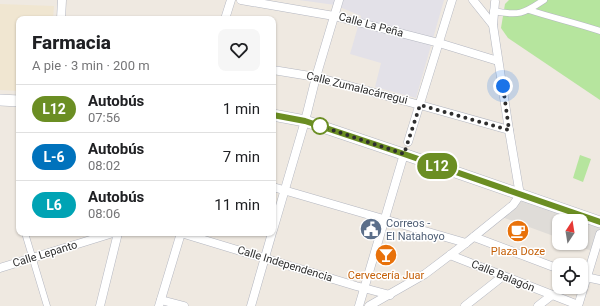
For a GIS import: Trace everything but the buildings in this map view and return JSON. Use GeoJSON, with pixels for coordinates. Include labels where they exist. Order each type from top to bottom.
{"type":"FeatureCollection","features":[{"type":"Feature","properties":{"kind":"street"},"geometry":{"type":"LineString","coordinates":[[61,16],[62,0]]}},
{"type":"Feature","properties":{"kind":"street"},"geometry":{"type":"LineString","coordinates":[[226,16],[230,0]]}},
{"type":"Feature","properties":{"kind":"street","name":"Calle La Peña"},"geometry":{"type":"LineString","coordinates":[[241,0],[334,16],[439,43],[498,61]]}},
{"type":"Feature","properties":{"kind":"street"},"geometry":{"type":"LineString","coordinates":[[276,219],[339,0]]}},
{"type":"Feature","properties":{"kind":"street"},"geometry":{"type":"LineString","coordinates":[[359,306],[452,0]]}},
{"type":"Feature","properties":{"kind":"street"},"geometry":{"type":"LineString","coordinates":[[473,0],[493,25]]}},
{"type":"Feature","properties":{"kind":"street"},"geometry":{"type":"LineString","coordinates":[[374,305],[425,274],[513,205],[520,195],[493,25],[494,7],[513,14],[530,10],[544,0]]}},
{"type":"Feature","properties":{"kind":"street"},"geometry":{"type":"LineString","coordinates":[[530,10],[600,31]]}},
{"type":"Feature","properties":{"kind":"street","name":"Calle Zumalacárregui"},"geometry":{"type":"LineString","coordinates":[[276,70],[316,77],[509,130]]}},
{"type":"Feature","properties":{"kind":"street"},"geometry":{"type":"LineString","coordinates":[[0,100],[16,101]]}},
{"type":"Feature","properties":{"kind":"street"},"geometry":{"type":"LineString","coordinates":[[276,116],[305,121],[600,222]]}},
{"type":"Feature","properties":{"kind":"street"},"geometry":{"type":"LineString","coordinates":[[276,188],[466,243]]}},
{"type":"Feature","properties":{"kind":"street"},"geometry":{"type":"LineString","coordinates":[[588,266],[600,234]]}},
{"type":"Feature","properties":{"kind":"street"},"geometry":{"type":"LineString","coordinates":[[26,236],[47,306]]}},
{"type":"Feature","properties":{"kind":"street","name":"Calle Lepanto"},"geometry":{"type":"LineString","coordinates":[[0,268],[103,236]]}},
{"type":"Feature","properties":{"kind":"street"},"geometry":{"type":"LineString","coordinates":[[100,306],[117,236]]}},
{"type":"Feature","properties":{"kind":"street"},"geometry":{"type":"LineString","coordinates":[[180,236],[160,303],[184,306]]}},
{"type":"Feature","properties":{"kind":"street","name":"Calle Independencia"},"geometry":{"type":"LineString","coordinates":[[191,236],[390,295]]}},
{"type":"Feature","properties":{"kind":"street"},"geometry":{"type":"LineString","coordinates":[[251,306],[271,236]]}},
{"type":"Feature","properties":{"kind":"street"},"geometry":{"type":"LineString","coordinates":[[474,236],[552,266]]}},
{"type":"Feature","properties":{"kind":"street","name":"Calle Balagón"},"geometry":{"type":"LineString","coordinates":[[450,255],[578,306]]}},
{"type":"Feature","properties":{"kind":"street"},"geometry":{"type":"LineString","coordinates":[[465,306],[503,276]]}},
{"type":"Feature","properties":{"kind":"street"},"geometry":{"type":"LineString","coordinates":[[588,278],[600,280]]}},
{"type":"Feature","properties":{"kind":"street"},"geometry":{"type":"LineString","coordinates":[[578,306],[580,294]]}},
{"type":"Feature","properties":{"kind":"street"},"geometry":{"type":"LineString","coordinates":[[538,306],[552,295]]}},
{"type":"Feature","properties":{"kind":"shaded area"},"geometry":{"type":"Polygon","coordinates":[[[299,0],[444,0],[416,98],[375,87],[381,63],[350,54],[361,16],[335,5],[299,0]]]}},
{"type":"Feature","properties":{"kind":"shaded area"},"geometry":{"type":"Polygon","coordinates":[[[0,4],[54,6],[53,16],[16,16],[16,91],[0,90],[0,4]]]}},
{"type":"Feature","properties":{"kind":"shaded area"},"geometry":{"type":"Polygon","coordinates":[[[520,195],[576,214],[552,214],[552,235],[499,216],[520,195]]]}},
{"type":"Feature","properties":{"kind":"shaded area"},"geometry":{"type":"Polygon","coordinates":[[[588,218],[600,222],[600,234],[594,252],[588,250],[588,218]]]}},
{"type":"Feature","properties":{"kind":"green space"},"geometry":{"type":"Polygon","coordinates":[[[509,0],[600,0],[600,100],[508,38],[501,28],[505,4],[509,0]]]}},
{"type":"Feature","properties":{"kind":"green space"},"geometry":{"type":"Polygon","coordinates":[[[580,155],[591,159],[583,182],[573,178],[580,155]]]}},
{"type":"Feature","properties":{"kind":"bus line","name":"L12"},"geometry":{"type":"LineString","coordinates":[[276,115],[305,121],[600,222]]}},
{"type":"Feature","properties":{"kind":"place","name":"Correos - El Natahoyo"},"geometry":{"type":"Point","coordinates":[371,229]}},
{"type":"Feature","properties":{"kind":"place","name":"Plaza Doze"},"geometry":{"type":"Point","coordinates":[518,231]}},
{"type":"Feature","properties":{"kind":"place","name":"Cervecería Juar"},"geometry":{"type":"Point","coordinates":[386,255]}},
{"type":"Feature","properties":{"kind":"route"},"geometry":{"type":"LineString","coordinates":[[320,126],[404,154],[420,105],[509,130],[503,86]]}}]}
